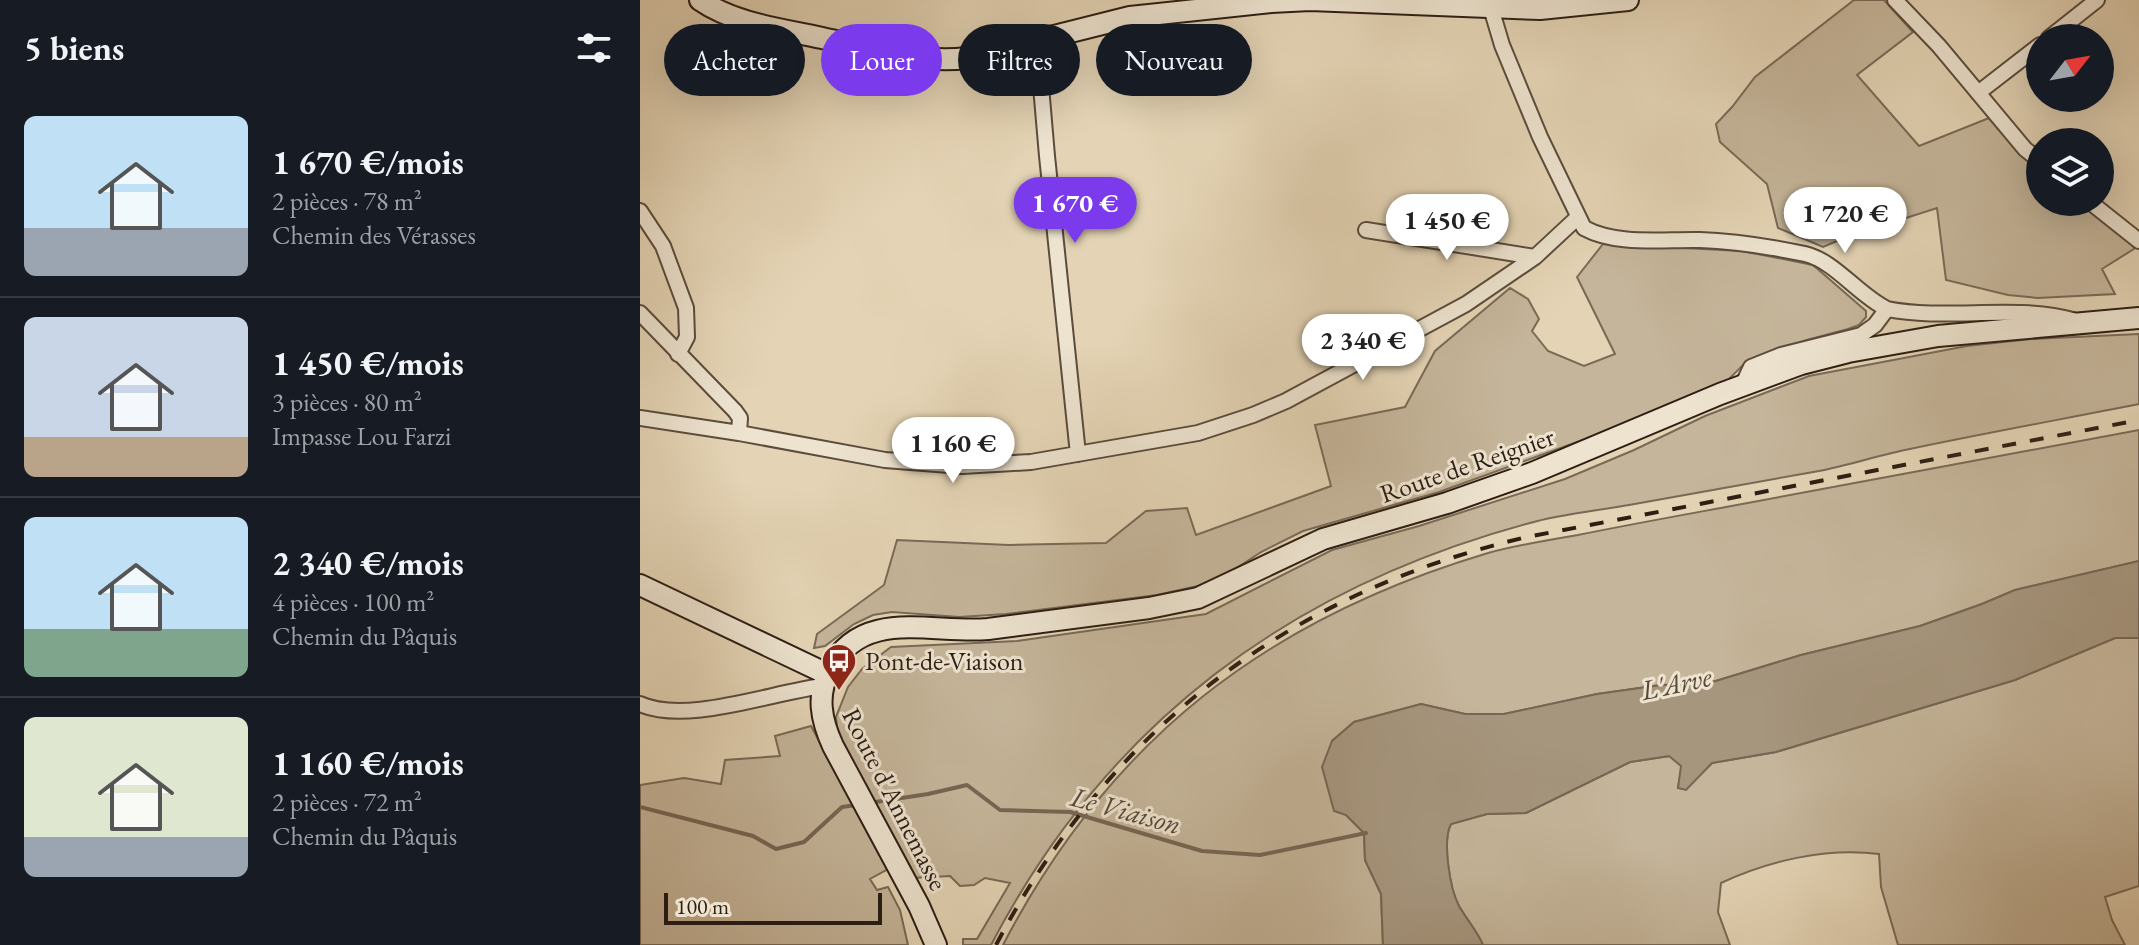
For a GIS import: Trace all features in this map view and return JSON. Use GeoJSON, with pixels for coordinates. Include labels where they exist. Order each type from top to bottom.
{"type":"FeatureCollection","features":[{"type":"Feature","properties":{"kind":"main road"},"geometry":{"type":"LineString","coordinates":[[700,0],[720,12],[744,20],[866,48],[927,58],[958,58]]}},
{"type":"Feature","properties":{"kind":"main road"},"geometry":{"type":"LineString","coordinates":[[1080,30],[1142,15],[1285,0],[1540,9],[1620,1]]}},
{"type":"Feature","properties":{"kind":"main road","name":"Route de Reignier"},"geometry":{"type":"LineString","coordinates":[[825,680],[846,647],[864,635],[883,628],[988,629],[1149,608],[1198,598],[1303,547],[1435,507],[1532,473],[1743,384],[1801,364],[1892,344],[1975,331],[2139,318]]}},
{"type":"Feature","properties":{"kind":"main road"},"geometry":{"type":"LineString","coordinates":[[640,585],[825,680]]}},
{"type":"Feature","properties":{"kind":"main road","name":"Route d'Annemasse"},"geometry":{"type":"LineString","coordinates":[[825,680],[821,709],[833,746],[907,883],[936,945]]}},
{"type":"Feature","properties":{"kind":"street"},"geometry":{"type":"LineString","coordinates":[[1895,0],[1939,46],[2026,150]]}},
{"type":"Feature","properties":{"kind":"street"},"geometry":{"type":"LineString","coordinates":[[2067,24],[2097,0]]}},
{"type":"Feature","properties":{"kind":"street"},"geometry":{"type":"LineString","coordinates":[[1491,8],[1502,45],[1540,137],[1584,228],[1615,237],[1703,240],[1808,255],[1830,267],[1870,301],[1887,309],[1918,313],[2048,314],[2085,324]]}},
{"type":"Feature","properties":{"kind":"street"},"geometry":{"type":"LineString","coordinates":[[1978,93],[2026,56]]}},
{"type":"Feature","properties":{"kind":"street"},"geometry":{"type":"LineString","coordinates":[[1042,96],[1078,454]]}},
{"type":"Feature","properties":{"kind":"street"},"geometry":{"type":"LineString","coordinates":[[640,211],[667,255],[686,308],[687,337],[678,354]]}},
{"type":"Feature","properties":{"kind":"street"},"geometry":{"type":"LineString","coordinates":[[2108,216],[2139,241]]}},
{"type":"Feature","properties":{"kind":"street"},"geometry":{"type":"LineString","coordinates":[[640,418],[921,464],[998,466],[1198,433],[1286,401],[1466,304],[1535,257],[1578,217]]}},
{"type":"Feature","properties":{"kind":"street"},"geometry":{"type":"LineString","coordinates":[[1366,230],[1535,257]]}},
{"type":"Feature","properties":{"kind":"street"},"geometry":{"type":"LineString","coordinates":[[1743,384],[1751,367],[1781,355],[1861,335],[1875,325],[1887,309]]}},
{"type":"Feature","properties":{"kind":"street"},"geometry":{"type":"LineString","coordinates":[[640,313],[735,411],[740,418],[739,433]]}},
{"type":"Feature","properties":{"kind":"street"},"geometry":{"type":"LineString","coordinates":[[640,704],[662,711],[687,711],[825,680]]}},
{"type":"Feature","properties":{"kind":"shaded area"},"geometry":{"type":"Polygon","coordinates":[[[1854,0],[1884,0],[1913,32],[1857,75],[1919,146],[1989,118],[2026,159],[2026,216],[2098,216],[2137,247],[2102,269],[2115,294],[2038,298],[2008,295],[1946,280],[1937,208],[1906,218],[1894,217],[1823,247],[1778,228],[1767,184],[1720,142],[1716,124],[1755,77],[1854,0]]]}},
{"type":"Feature","properties":{"kind":"shaded area"},"geometry":{"type":"Polygon","coordinates":[[[1603,244],[1742,251],[1813,265],[1866,311],[1866,317],[1859,325],[1746,362],[1728,380],[1588,438],[1439,492],[1303,531],[1261,552],[1229,573],[1198,586],[1157,595],[1006,614],[959,617],[892,612],[873,615],[854,624],[825,646],[814,648],[817,634],[884,585],[897,540],[1009,545],[1106,543],[1146,511],[1187,508],[1196,535],[1331,486],[1315,425],[1405,407],[1435,351],[1510,288],[1528,299],[1539,319],[1532,331],[1548,351],[1584,366],[1615,354],[1577,277],[1603,244]]]}},
{"type":"Feature","properties":{"kind":"shaded area"},"geometry":{"type":"Polygon","coordinates":[[[2139,334],[2139,404],[1910,449],[1819,471],[1542,520],[1442,551],[1360,585],[1284,627],[1214,675],[1149,731],[1090,795],[1038,866],[991,945],[963,945],[963,939],[977,939],[1010,883],[985,878],[974,885],[960,886],[950,876],[913,878],[838,736],[836,717],[848,687],[862,669],[891,647],[1017,641],[1206,614],[1332,550],[1419,526],[1565,479],[1705,416],[1809,376],[1967,346],[2031,339],[2139,334]]]}},
{"type":"Feature","properties":{"kind":"shaded area"},"geometry":{"type":"Polygon","coordinates":[[[2139,430],[2139,561],[2015,590],[1920,626],[1801,655],[1706,684],[1661,685],[1597,694],[1504,714],[1465,714],[1421,704],[1354,722],[1332,741],[1346,815],[1364,833],[1365,860],[1381,894],[1383,945],[1003,945],[1045,872],[1093,806],[1145,748],[1203,696],[1266,652],[1334,613],[1408,580],[1488,553],[2139,430]]]}},
{"type":"Feature","properties":{"kind":"shaded area"},"geometry":{"type":"Polygon","coordinates":[[[2139,561],[2139,638],[2115,638],[2015,680],[1776,752],[1712,763],[1686,790],[1678,788],[1681,766],[1669,756],[1630,762],[1526,813],[1487,814],[1451,824],[1447,853],[1453,888],[1459,906],[1483,945],[1383,945],[1381,894],[1365,860],[1364,833],[1346,815],[1334,811],[1322,767],[1332,741],[1354,722],[1421,704],[1465,714],[1504,714],[1597,694],[1661,685],[1706,684],[1801,655],[1920,626],[2015,590],[2139,561]]]}},
{"type":"Feature","properties":{"kind":"shaded area"},"geometry":{"type":"Polygon","coordinates":[[[2115,638],[2139,638],[2139,886],[2105,897],[2125,945],[1898,945],[1881,887],[1879,854],[1859,852],[1819,854],[1778,862],[1721,883],[1718,912],[1730,945],[1483,945],[1459,906],[1447,853],[1451,824],[1487,814],[1526,813],[1630,762],[1670,756],[1682,766],[1678,788],[1686,789],[1712,763],[1776,752],[2015,680],[2115,638]]]}},
{"type":"Feature","properties":{"kind":"shaded area"},"geometry":{"type":"Polygon","coordinates":[[[811,726],[888,869],[870,879],[877,890],[888,887],[900,910],[908,945],[640,945],[640,785],[684,778],[721,784],[725,760],[780,756],[775,736],[811,726]]]}},
{"type":"Feature","properties":{"kind":"waterway","name":"Le Viaison"},"geometry":{"type":"LineString","coordinates":[[869,803],[967,785],[1000,810],[1070,812],[1202,851],[1260,855],[1366,833]]}},
{"type":"Feature","properties":{"kind":"waterway","name":"Le Viaison"},"geometry":{"type":"LineString","coordinates":[[640,807],[753,836],[776,849],[804,842],[842,807],[856,805]]}},
{"type":"Feature","properties":{"kind":"railway"},"geometry":{"type":"LineString","coordinates":[[996,945],[1042,868],[1093,798],[1151,735],[1215,681],[1285,633],[1360,594],[1441,561],[1527,537],[2139,420]]}},
{"type":"Feature","properties":{"kind":"place","name":"Pont-de-Viaison"},"geometry":{"type":"Point","coordinates":[839,692]}},
{"type":"Feature","properties":{"kind":"water label","name":"L'Arve"},"geometry":{"type":"Point","coordinates":[1676,683]}}]}
